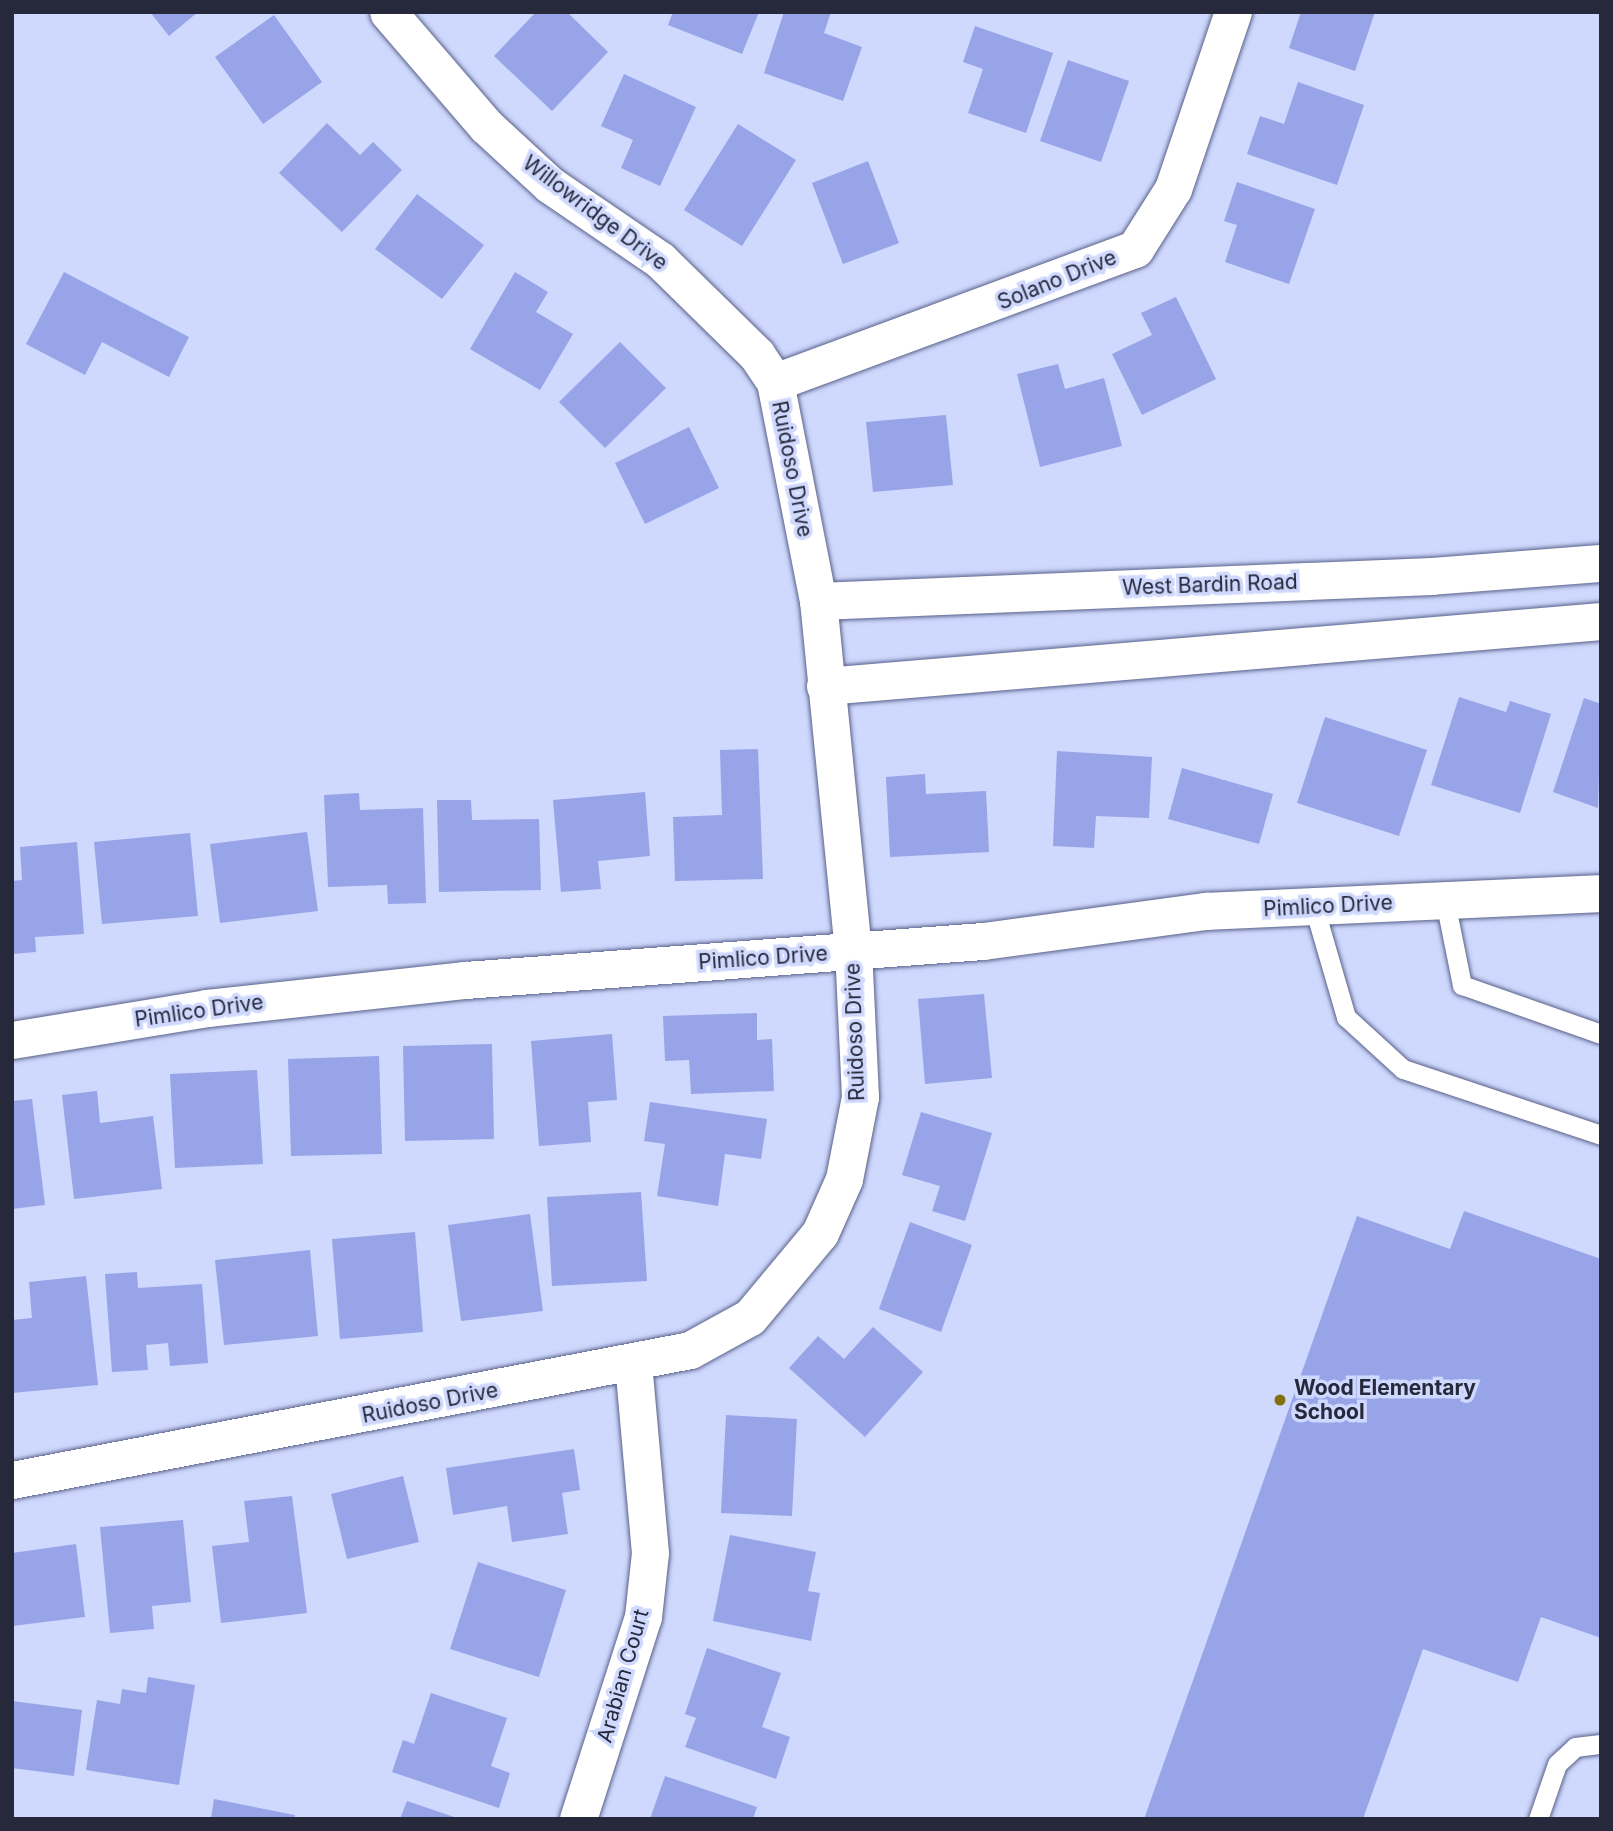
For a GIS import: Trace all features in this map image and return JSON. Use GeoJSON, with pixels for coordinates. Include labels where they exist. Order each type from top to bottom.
{"type":"FeatureCollection","features":[{"type":"Feature","properties":{"kind":"street","name":"Willowridge Drive"},"geometry":{"type":"LineString","coordinates":[[388,12],[486,126],[550,185],[660,260],[757,355],[775,382]]}},
{"type":"Feature","properties":{"kind":"street","name":"Solano Drive"},"geometry":{"type":"LineString","coordinates":[[775,382],[1135,249],[1172,189],[1233,12]]}},
{"type":"Feature","properties":{"kind":"street","name":"Ruidoso Drive"},"geometry":{"type":"LineString","coordinates":[[12,1480],[690,1350],[750,1317],[820,1233],[844,1179],[860,1097],[853,951],[818,601],[775,382]]}},
{"type":"Feature","properties":{"kind":"street","name":"West Bardin Road"},"geometry":{"type":"LineString","coordinates":[[818,601],[1431,576],[1601,563]]}},
{"type":"Feature","properties":{"kind":"street"},"geometry":{"type":"LineString","coordinates":[[825,686],[1601,621]]}},
{"type":"Feature","properties":{"kind":"street","name":"Pimlico Drive"},"geometry":{"type":"LineString","coordinates":[[12,1040],[207,1008],[451,982],[853,951],[1206,911],[1601,894]]}},
{"type":"Feature","properties":{"kind":"street","name":"Arabian Court"},"geometry":{"type":"LineString","coordinates":[[578,1819],[643,1618],[650,1553],[634,1362]]}},
{"type":"Feature","properties":{"kind":"lane"},"geometry":{"type":"LineString","coordinates":[[1445,901],[1462,985],[1601,1034]]}},
{"type":"Feature","properties":{"kind":"lane"},"geometry":{"type":"LineString","coordinates":[[1314,907],[1346,1017],[1403,1069],[1601,1135]]}},
{"type":"Feature","properties":{"kind":"lane"},"geometry":{"type":"LineString","coordinates":[[1538,1819],[1557,1764],[1574,1748],[1601,1744]]}},
{"type":"Feature","properties":{"kind":"building"},"geometry":{"type":"Polygon","coordinates":[[[150,12],[198,12],[169,36],[150,12]]]}},
{"type":"Feature","properties":{"kind":"building"},"geometry":{"type":"Polygon","coordinates":[[[536,12],[567,12],[608,52],[552,111],[494,56],[536,12]]]}},
{"type":"Feature","properties":{"kind":"building"},"geometry":{"type":"Polygon","coordinates":[[[673,12],[759,12],[742,54],[668,25],[673,12]]]}},
{"type":"Feature","properties":{"kind":"building"},"geometry":{"type":"Polygon","coordinates":[[[784,12],[831,12],[824,33],[862,47],[843,101],[764,73],[784,12]]]}},
{"type":"Feature","properties":{"kind":"building"},"geometry":{"type":"Polygon","coordinates":[[[1301,12],[1375,12],[1355,71],[1289,48],[1301,12]]]}},
{"type":"Feature","properties":{"kind":"building"},"geometry":{"type":"Polygon","coordinates":[[[274,15],[322,82],[263,124],[215,57],[274,15]]]}},
{"type":"Feature","properties":{"kind":"building"},"geometry":{"type":"Polygon","coordinates":[[[975,26],[1053,53],[1026,133],[968,113],[983,69],[963,62],[975,26]]]}},
{"type":"Feature","properties":{"kind":"building"},"geometry":{"type":"Polygon","coordinates":[[[1068,60],[1129,81],[1101,162],[1040,141],[1068,60]]]}},
{"type":"Feature","properties":{"kind":"building"},"geometry":{"type":"Polygon","coordinates":[[[624,74],[696,107],[660,186],[621,168],[633,140],[601,126],[624,74]]]}},
{"type":"Feature","properties":{"kind":"building"},"geometry":{"type":"Polygon","coordinates":[[[1298,82],[1364,105],[1337,185],[1247,154],[1260,116],[1284,124],[1298,82]]]}},
{"type":"Feature","properties":{"kind":"building"},"geometry":{"type":"Polygon","coordinates":[[[327,123],[360,155],[373,142],[402,170],[342,232],[279,173],[327,123]]]}},
{"type":"Feature","properties":{"kind":"building"},"geometry":{"type":"Polygon","coordinates":[[[738,124],[796,160],[742,246],[684,210],[738,124]]]}},
{"type":"Feature","properties":{"kind":"building"},"geometry":{"type":"Polygon","coordinates":[[[868,161],[899,243],[843,264],[812,183],[868,161]]]}},
{"type":"Feature","properties":{"kind":"building"},"geometry":{"type":"Polygon","coordinates":[[[1237,182],[1315,209],[1289,284],[1225,262],[1237,225],[1224,221],[1237,182]]]}},
{"type":"Feature","properties":{"kind":"building"},"geometry":{"type":"Polygon","coordinates":[[[417,194],[484,245],[442,299],[375,249],[417,194]]]}},
{"type":"Feature","properties":{"kind":"building"},"geometry":{"type":"Polygon","coordinates":[[[64,272],[189,337],[169,377],[102,342],[85,375],[26,344],[64,272]]]}},
{"type":"Feature","properties":{"kind":"building"},"geometry":{"type":"Polygon","coordinates":[[[515,272],[548,292],[536,312],[573,334],[540,390],[470,349],[515,272]]]}},
{"type":"Feature","properties":{"kind":"building"},"geometry":{"type":"Polygon","coordinates":[[[1176,297],[1216,379],[1142,415],[1112,354],[1152,335],[1141,313],[1176,297]]]}},
{"type":"Feature","properties":{"kind":"building"},"geometry":{"type":"Polygon","coordinates":[[[620,342],[666,388],[605,448],[559,402],[620,342]]]}},
{"type":"Feature","properties":{"kind":"building"},"geometry":{"type":"Polygon","coordinates":[[[1058,364],[1065,389],[1104,378],[1122,446],[1040,467],[1017,374],[1058,364]]]}},
{"type":"Feature","properties":{"kind":"building"},"geometry":{"type":"Polygon","coordinates":[[[946,415],[953,485],[873,492],[866,422],[946,415]]]}},
{"type":"Feature","properties":{"kind":"building"},"geometry":{"type":"Polygon","coordinates":[[[689,427],[719,488],[645,524],[615,463],[689,427]]]}},
{"type":"Feature","properties":{"kind":"building"},"geometry":{"type":"Polygon","coordinates":[[[1459,697],[1506,712],[1510,701],[1551,714],[1520,813],[1431,785],[1459,697]]]}},
{"type":"Feature","properties":{"kind":"building"},"geometry":{"type":"Polygon","coordinates":[[[1584,698],[1601,704],[1598,808],[1553,792],[1584,698]]]}},
{"type":"Feature","properties":{"kind":"building"},"geometry":{"type":"Polygon","coordinates":[[[1325,717],[1427,750],[1399,836],[1297,803],[1325,717]]]}},
{"type":"Feature","properties":{"kind":"building"},"geometry":{"type":"Polygon","coordinates":[[[758,749],[763,879],[675,881],[673,817],[722,815],[720,750],[758,749]]]}},
{"type":"Feature","properties":{"kind":"building"},"geometry":{"type":"Polygon","coordinates":[[[1057,751],[1152,757],[1149,818],[1096,816],[1094,848],[1053,846],[1057,751]]]}},
{"type":"Feature","properties":{"kind":"building"},"geometry":{"type":"Polygon","coordinates":[[[1182,768],[1273,794],[1259,844],[1168,819],[1182,768]]]}},
{"type":"Feature","properties":{"kind":"building"},"geometry":{"type":"Polygon","coordinates":[[[925,774],[926,794],[986,791],[989,852],[890,857],[886,777],[925,774]]]}},
{"type":"Feature","properties":{"kind":"building"},"geometry":{"type":"Polygon","coordinates":[[[645,792],[650,856],[598,861],[601,889],[561,892],[553,800],[645,792]]]}},
{"type":"Feature","properties":{"kind":"building"},"geometry":{"type":"Polygon","coordinates":[[[359,793],[360,810],[423,808],[426,903],[388,904],[387,885],[328,887],[324,795],[359,793]]]}},
{"type":"Feature","properties":{"kind":"building"},"geometry":{"type":"Polygon","coordinates":[[[437,800],[471,800],[472,820],[539,819],[541,890],[439,892],[437,800]]]}},
{"type":"Feature","properties":{"kind":"building"},"geometry":{"type":"Polygon","coordinates":[[[307,832],[318,911],[220,923],[210,844],[307,832]]]}},
{"type":"Feature","properties":{"kind":"building"},"geometry":{"type":"Polygon","coordinates":[[[190,833],[198,916],[102,924],[94,842],[190,833]]]}},
{"type":"Feature","properties":{"kind":"building"},"geometry":{"type":"Polygon","coordinates":[[[77,842],[84,934],[35,937],[36,952],[12,954],[12,881],[22,880],[20,847],[77,842]]]}},
{"type":"Feature","properties":{"kind":"building"},"geometry":{"type":"Polygon","coordinates":[[[984,994],[992,1078],[925,1084],[918,999],[984,994]]]}},
{"type":"Feature","properties":{"kind":"building"},"geometry":{"type":"Polygon","coordinates":[[[757,1013],[757,1040],[772,1039],[774,1091],[691,1094],[689,1060],[665,1061],[663,1016],[757,1013]]]}},
{"type":"Feature","properties":{"kind":"building"},"geometry":{"type":"Polygon","coordinates":[[[612,1034],[617,1100],[588,1102],[591,1142],[539,1146],[531,1041],[612,1034]]]}},
{"type":"Feature","properties":{"kind":"building"},"geometry":{"type":"Polygon","coordinates":[[[492,1044],[494,1139],[405,1141],[403,1046],[492,1044]]]}},
{"type":"Feature","properties":{"kind":"building"},"geometry":{"type":"Polygon","coordinates":[[[379,1056],[382,1154],[291,1156],[288,1059],[379,1056]]]}},
{"type":"Feature","properties":{"kind":"building"},"geometry":{"type":"Polygon","coordinates":[[[257,1070],[263,1164],[175,1168],[170,1074],[257,1070]]]}},
{"type":"Feature","properties":{"kind":"building"},"geometry":{"type":"Polygon","coordinates":[[[97,1091],[100,1123],[153,1116],[162,1189],[74,1199],[62,1095],[97,1091]]]}},
{"type":"Feature","properties":{"kind":"building"},"geometry":{"type":"Polygon","coordinates":[[[32,1099],[45,1205],[12,1209],[12,1101],[32,1099]]]}},
{"type":"Feature","properties":{"kind":"building"},"geometry":{"type":"Polygon","coordinates":[[[650,1102],[767,1119],[761,1159],[725,1154],[718,1206],[657,1196],[665,1144],[644,1141],[650,1102]]]}},
{"type":"Feature","properties":{"kind":"building"},"geometry":{"type":"Polygon","coordinates":[[[921,1112],[992,1133],[965,1221],[932,1211],[940,1186],[902,1175],[921,1112]]]}},
{"type":"Feature","properties":{"kind":"building"},"geometry":{"type":"Polygon","coordinates":[[[641,1192],[647,1281],[552,1286],[547,1197],[641,1192]]]}},
{"type":"Feature","properties":{"kind":"building"},"geometry":{"type":"Polygon","coordinates":[[[1464,1211],[1601,1259],[1601,1638],[1541,1617],[1518,1682],[1423,1649],[1363,1819],[1144,1819],[1357,1216],[1450,1249],[1464,1211]]]}},
{"type":"Feature","properties":{"kind":"building"},"geometry":{"type":"Polygon","coordinates":[[[530,1214],[543,1311],[461,1321],[448,1225],[530,1214]]]}},
{"type":"Feature","properties":{"kind":"building"},"geometry":{"type":"Polygon","coordinates":[[[910,1222],[972,1245],[941,1332],[879,1309],[910,1222]]]}},
{"type":"Feature","properties":{"kind":"building"},"geometry":{"type":"Polygon","coordinates":[[[415,1232],[423,1332],[340,1339],[332,1239],[415,1232]]]}},
{"type":"Feature","properties":{"kind":"building"},"geometry":{"type":"Polygon","coordinates":[[[310,1250],[318,1336],[224,1345],[215,1260],[310,1250]]]}},
{"type":"Feature","properties":{"kind":"building"},"geometry":{"type":"Polygon","coordinates":[[[137,1272],[138,1288],[202,1284],[208,1363],[170,1366],[168,1343],[146,1345],[148,1370],[112,1372],[105,1274],[137,1272]]]}},
{"type":"Feature","properties":{"kind":"building"},"geometry":{"type":"Polygon","coordinates":[[[86,1276],[98,1385],[12,1393],[12,1320],[32,1318],[29,1282],[86,1276]]]}},
{"type":"Feature","properties":{"kind":"building"},"geometry":{"type":"Polygon","coordinates":[[[873,1327],[923,1372],[865,1437],[789,1368],[818,1336],[844,1359],[873,1327]]]}},
{"type":"Feature","properties":{"kind":"building"},"geometry":{"type":"Polygon","coordinates":[[[726,1415],[797,1419],[792,1516],[721,1513],[726,1415]]]}},
{"type":"Feature","properties":{"kind":"building"},"geometry":{"type":"Polygon","coordinates":[[[574,1449],[580,1490],[562,1493],[568,1534],[512,1542],[507,1506],[453,1515],[446,1468],[574,1449]]]}},
{"type":"Feature","properties":{"kind":"building"},"geometry":{"type":"Polygon","coordinates":[[[403,1476],[419,1542],[347,1559],[331,1494],[403,1476]]]}},
{"type":"Feature","properties":{"kind":"building"},"geometry":{"type":"Polygon","coordinates":[[[292,1496],[307,1613],[221,1623],[212,1546],[249,1542],[244,1501],[292,1496]]]}},
{"type":"Feature","properties":{"kind":"building"},"geometry":{"type":"Polygon","coordinates":[[[183,1520],[191,1602],[152,1606],[154,1629],[110,1633],[100,1527],[183,1520]]]}},
{"type":"Feature","properties":{"kind":"building"},"geometry":{"type":"Polygon","coordinates":[[[730,1535],[816,1552],[808,1591],[820,1593],[811,1641],[713,1621],[730,1535]]]}},
{"type":"Feature","properties":{"kind":"building"},"geometry":{"type":"Polygon","coordinates":[[[76,1544],[85,1617],[12,1626],[12,1553],[76,1544]]]}},
{"type":"Feature","properties":{"kind":"building"},"geometry":{"type":"Polygon","coordinates":[[[478,1562],[566,1590],[539,1677],[450,1649],[478,1562]]]}},
{"type":"Feature","properties":{"kind":"building"},"geometry":{"type":"Polygon","coordinates":[[[707,1648],[781,1673],[762,1727],[790,1737],[776,1779],[685,1747],[696,1718],[685,1714],[707,1648]]]}},
{"type":"Feature","properties":{"kind":"building"},"geometry":{"type":"Polygon","coordinates":[[[148,1677],[195,1685],[179,1785],[86,1770],[97,1700],[120,1704],[122,1689],[146,1693],[148,1677]]]}},
{"type":"Feature","properties":{"kind":"building"},"geometry":{"type":"Polygon","coordinates":[[[431,1693],[507,1718],[491,1766],[510,1773],[499,1808],[392,1772],[403,1740],[414,1744],[431,1693]]]}},
{"type":"Feature","properties":{"kind":"building"},"geometry":{"type":"Polygon","coordinates":[[[12,1701],[82,1710],[74,1776],[12,1768],[12,1701]]]}},
{"type":"Feature","properties":{"kind":"building"},"geometry":{"type":"Polygon","coordinates":[[[665,1776],[757,1807],[753,1819],[650,1819],[665,1776]]]}},
{"type":"Feature","properties":{"kind":"building"},"geometry":{"type":"Polygon","coordinates":[[[214,1799],[295,1815],[294,1819],[211,1819],[214,1799]]]}},
{"type":"Feature","properties":{"kind":"building"},"geometry":{"type":"Polygon","coordinates":[[[407,1801],[457,1818],[457,1819],[400,1819],[407,1801]]]}},
{"type":"Feature","properties":{"kind":"place","name":"Wood Elementary School"},"geometry":{"type":"Point","coordinates":[1280,1400]}}]}
